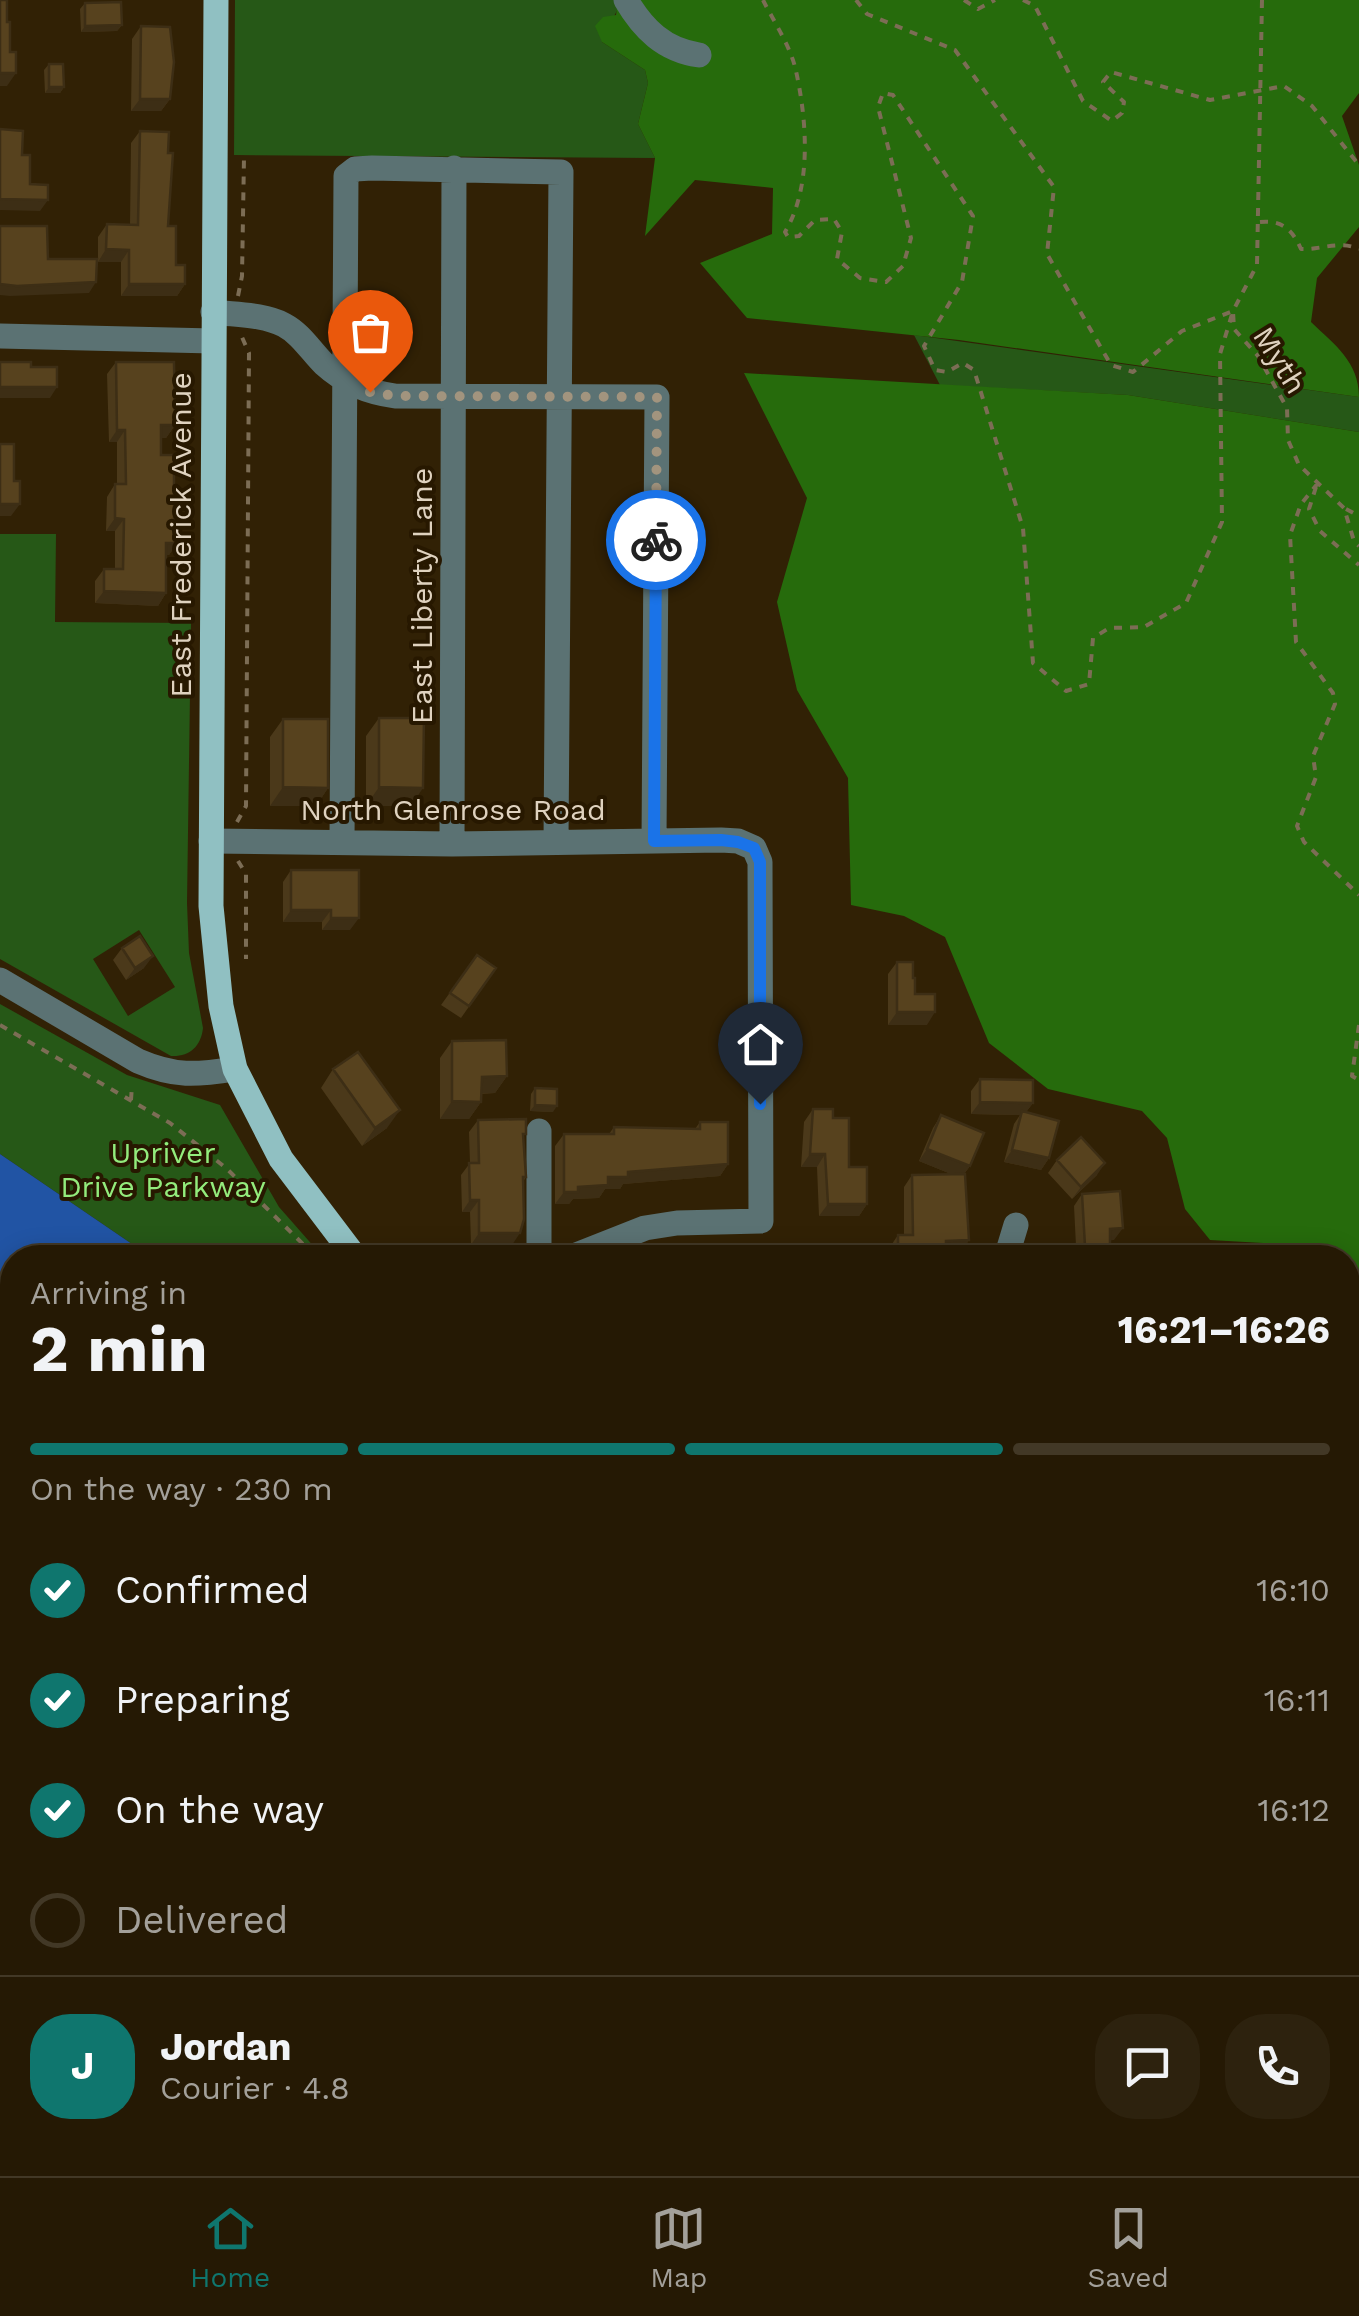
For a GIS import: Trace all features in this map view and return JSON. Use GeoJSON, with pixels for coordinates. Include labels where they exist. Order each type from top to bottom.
{"type":"FeatureCollection","features":[{"type":"Feature","properties":{"kind":"main road","name":"East Frederick Avenue"},"geometry":{"type":"LineString","coordinates":[[216,0],[211,906],[221,1006],[235,1069],[280,1159],[346,1245]]}},
{"type":"Feature","properties":{"kind":"street"},"geometry":{"type":"LineString","coordinates":[[626,0],[640,24],[658,39],[681,52],[699,55]]}},
{"type":"Feature","properties":{"kind":"street"},"geometry":{"type":"LineString","coordinates":[[342,842],[346,176],[354,169],[454,168],[561,172],[556,842]]}},
{"type":"Feature","properties":{"kind":"street","name":"East Liberty Lane"},"geometry":{"type":"LineString","coordinates":[[452,844],[454,168]]}},
{"type":"Feature","properties":{"kind":"street"},"geometry":{"type":"LineString","coordinates":[[213,312],[281,323],[346,381],[370,392],[395,396],[657,397],[654,841]]}},
{"type":"Feature","properties":{"kind":"street"},"geometry":{"type":"LineString","coordinates":[[0,336],[213,341]]}},
{"type":"Feature","properties":{"kind":"street","name":"North Glenrose Road"},"geometry":{"type":"LineString","coordinates":[[211,841],[452,844],[721,840],[754,848],[760,862],[761,1221],[677,1223],[645,1228],[602,1245]]}},
{"type":"Feature","properties":{"kind":"street"},"geometry":{"type":"LineString","coordinates":[[0,980],[161,1071],[193,1076],[235,1069]]}},
{"type":"Feature","properties":{"kind":"street"},"geometry":{"type":"LineString","coordinates":[[538,1245],[539,1132]]}},
{"type":"Feature","properties":{"kind":"street"},"geometry":{"type":"LineString","coordinates":[[1010,1245],[1016,1224]]}},
{"type":"Feature","properties":{"kind":"path"},"geometry":{"type":"LineString","coordinates":[[763,0],[796,68],[806,162],[799,209],[785,232],[788,238],[799,236],[815,220],[834,219],[842,232],[837,259],[860,278],[886,282],[903,266],[911,238],[878,107],[882,94],[893,95],[972,216],[962,282],[924,346],[935,370],[947,372],[963,363],[974,370],[1023,528],[1033,663],[1066,692],[1089,684],[1093,638],[1109,628],[1144,627],[1186,602],[1222,522],[1220,354],[1232,311]]}},
{"type":"Feature","properties":{"kind":"path"},"geometry":{"type":"LineString","coordinates":[[856,0],[868,14],[955,50],[1054,187],[1047,254],[1112,365],[1133,372],[1182,331],[1232,311]]}},
{"type":"Feature","properties":{"kind":"path"},"geometry":{"type":"LineString","coordinates":[[964,0],[978,9],[995,0]]}},
{"type":"Feature","properties":{"kind":"path"},"geometry":{"type":"LineString","coordinates":[[1023,0],[1035,6],[1084,101],[1112,121],[1122,114],[1124,102],[1103,82],[1111,72],[1210,100],[1284,86],[1312,106],[1359,165]]}},
{"type":"Feature","properties":{"kind":"path","name":"Myth"},"geometry":{"type":"LineString","coordinates":[[1262,0],[1257,265],[1232,311],[1234,329],[1258,356],[1287,408],[1288,440],[1299,465],[1344,508],[1359,546]]}},
{"type":"Feature","properties":{"kind":"path"},"geometry":{"type":"LineString","coordinates":[[238,294],[242,276],[244,157]]}},
{"type":"Feature","properties":{"kind":"path"},"geometry":{"type":"LineString","coordinates":[[1258,222],[1274,221],[1293,231],[1301,248],[1325,244],[1359,249]]}},
{"type":"Feature","properties":{"kind":"path"},"geometry":{"type":"LineString","coordinates":[[236,824],[246,806],[249,353],[241,335]]}},
{"type":"Feature","properties":{"kind":"path"},"geometry":{"type":"LineString","coordinates":[[1318,483],[1309,509],[1320,531],[1359,565]]}},
{"type":"Feature","properties":{"kind":"path"},"geometry":{"type":"LineString","coordinates":[[1318,483],[1302,504],[1290,535],[1296,642],[1333,693],[1335,704],[1314,756],[1316,777],[1297,826],[1304,842],[1359,895]]}},
{"type":"Feature","properties":{"kind":"path"},"geometry":{"type":"LineString","coordinates":[[1344,508],[1359,516]]}},
{"type":"Feature","properties":{"kind":"path"},"geometry":{"type":"LineString","coordinates":[[238,862],[246,874],[246,959]]}},
{"type":"Feature","properties":{"kind":"path"},"geometry":{"type":"LineString","coordinates":[[0,1025],[170,1123],[226,1168],[304,1245]]}},
{"type":"Feature","properties":{"kind":"path"},"geometry":{"type":"LineString","coordinates":[[1359,1025],[1359,1046],[1351,1067],[1352,1076],[1359,1080]]}},
{"type":"Feature","properties":{"kind":"path"},"geometry":{"type":"LineString","coordinates":[[131,1100],[132,1085]]}},
{"type":"Feature","properties":{"kind":"green space"},"geometry":{"type":"Polygon","coordinates":[[[235,0],[618,0],[620,4],[602,42],[645,70],[648,83],[638,124],[655,158],[234,155],[235,0]]]}},
{"type":"Feature","properties":{"kind":"green space"},"geometry":{"type":"Polygon","coordinates":[[[618,0],[1359,0],[1359,93],[1342,116],[1359,165],[1359,227],[1317,278],[1311,322],[1350,364],[1359,397],[959,340],[747,318],[700,263],[772,234],[773,188],[695,180],[645,236],[655,158],[638,124],[648,83],[645,70],[602,42],[595,26],[603,17],[616,15],[618,0]]]}},
{"type":"Feature","properties":{"kind":"green space"},"geometry":{"type":"Polygon","coordinates":[[[914,335],[1359,397],[1359,432],[1128,395],[940,385],[914,335]]]}},
{"type":"Feature","properties":{"kind":"green space"},"geometry":{"type":"Polygon","coordinates":[[[744,373],[1128,395],[1359,432],[1359,1245],[1210,1240],[1185,1209],[1167,1138],[1142,1111],[1048,1089],[989,1043],[945,937],[904,916],[851,905],[848,778],[797,690],[777,602],[807,498],[744,373]]]}},
{"type":"Feature","properties":{"kind":"green space"},"geometry":{"type":"Polygon","coordinates":[[[0,534],[56,534],[55,622],[191,623],[187,903],[189,953],[203,1028],[200,1041],[189,1053],[171,1056],[0,959],[0,534]],[[139,930],[93,959],[128,1016],[175,987],[139,930]]]}},
{"type":"Feature","properties":{"kind":"green space","name":"Upriver Drive Parkway"},"geometry":{"type":"Polygon","coordinates":[[[0,1004],[127,1075],[220,1105],[279,1207],[312,1245],[133,1245],[0,1154],[0,1004]]]}},
{"type":"Feature","properties":{"kind":"water"},"geometry":{"type":"Polygon","coordinates":[[[0,1154],[133,1245],[0,1245],[0,1154]]]}},
{"type":"Feature","properties":{"kind":"building"},"geometry":{"type":"Polygon","coordinates":[[[0,0],[7,0],[10,52],[16,52],[16,73],[0,73],[0,0]]]}},
{"type":"Feature","properties":{"kind":"building"},"geometry":{"type":"Polygon","coordinates":[[[121,2],[122,25],[85,26],[85,3],[121,2]]]}},
{"type":"Feature","properties":{"kind":"building"},"geometry":{"type":"Polygon","coordinates":[[[141,26],[170,27],[174,62],[170,99],[140,99],[141,26]]]}},
{"type":"Feature","properties":{"kind":"building"},"geometry":{"type":"Polygon","coordinates":[[[49,64],[63,64],[64,87],[49,87],[49,64]]]}},
{"type":"Feature","properties":{"kind":"building"},"geometry":{"type":"Polygon","coordinates":[[[0,129],[23,131],[22,155],[30,155],[30,184],[48,185],[48,200],[0,199],[0,129]]]}},
{"type":"Feature","properties":{"kind":"building"},"geometry":{"type":"Polygon","coordinates":[[[140,131],[169,132],[168,153],[173,153],[168,226],[176,226],[176,265],[185,265],[185,284],[129,284],[129,250],[106,249],[107,224],[138,225],[140,131]]]}},
{"type":"Feature","properties":{"kind":"building"},"geometry":{"type":"Polygon","coordinates":[[[0,226],[47,226],[48,259],[97,259],[96,282],[0,284],[0,226]]]}},
{"type":"Feature","properties":{"kind":"building"},"geometry":{"type":"Polygon","coordinates":[[[0,362],[57,367],[57,387],[0,387],[0,362]]]}},
{"type":"Feature","properties":{"kind":"building"},"geometry":{"type":"Polygon","coordinates":[[[116,362],[174,362],[175,425],[161,425],[161,455],[174,455],[177,525],[177,543],[166,543],[166,593],[104,591],[104,569],[123,569],[124,519],[115,518],[115,484],[126,484],[125,430],[117,430],[116,362]]]}},
{"type":"Feature","properties":{"kind":"building"},"geometry":{"type":"Polygon","coordinates":[[[0,444],[14,444],[14,481],[20,481],[20,504],[0,504],[0,444]]]}},
{"type":"Feature","properties":{"kind":"building"},"geometry":{"type":"Polygon","coordinates":[[[379,718],[424,718],[423,788],[379,787],[379,718]]]}},
{"type":"Feature","properties":{"kind":"building"},"geometry":{"type":"Polygon","coordinates":[[[283,719],[328,719],[328,788],[283,787],[283,719]]]}},
{"type":"Feature","properties":{"kind":"building"},"geometry":{"type":"Polygon","coordinates":[[[291,870],[359,870],[359,918],[331,918],[331,910],[291,910],[291,870]]]}},
{"type":"Feature","properties":{"kind":"building"},"geometry":{"type":"Polygon","coordinates":[[[140,936],[153,956],[135,968],[122,948],[140,936]]]}},
{"type":"Feature","properties":{"kind":"building"},"geometry":{"type":"Polygon","coordinates":[[[477,955],[496,968],[469,1006],[450,993],[477,955]]]}},
{"type":"Feature","properties":{"kind":"building"},"geometry":{"type":"Polygon","coordinates":[[[897,962],[913,962],[915,994],[935,994],[935,1012],[897,1012],[897,962]]]}},
{"type":"Feature","properties":{"kind":"building"},"geometry":{"type":"Polygon","coordinates":[[[506,1040],[507,1076],[482,1077],[481,1102],[452,1101],[452,1041],[506,1040]]]}},
{"type":"Feature","properties":{"kind":"building"},"geometry":{"type":"Polygon","coordinates":[[[358,1052],[400,1110],[375,1128],[333,1069],[358,1052]]]}},
{"type":"Feature","properties":{"kind":"building"},"geometry":{"type":"Polygon","coordinates":[[[980,1079],[1033,1080],[1033,1103],[980,1102],[980,1079]]]}},
{"type":"Feature","properties":{"kind":"building"},"geometry":{"type":"Polygon","coordinates":[[[535,1088],[557,1089],[557,1106],[535,1105],[535,1088]]]}},
{"type":"Feature","properties":{"kind":"building"},"geometry":{"type":"Polygon","coordinates":[[[813,1109],[833,1109],[833,1118],[849,1118],[849,1167],[867,1167],[867,1204],[828,1204],[825,1154],[810,1154],[813,1109]]]}},
{"type":"Feature","properties":{"kind":"building"},"geometry":{"type":"Polygon","coordinates":[[[1022,1111],[1059,1121],[1049,1158],[1012,1150],[1022,1111]]]}},
{"type":"Feature","properties":{"kind":"building"},"geometry":{"type":"Polygon","coordinates":[[[941,1115],[984,1133],[970,1166],[927,1149],[941,1115]]]}},
{"type":"Feature","properties":{"kind":"building"},"geometry":{"type":"Polygon","coordinates":[[[526,1119],[524,1219],[520,1233],[479,1233],[479,1200],[470,1200],[469,1163],[479,1163],[478,1120],[526,1119]]]}},
{"type":"Feature","properties":{"kind":"building"},"geometry":{"type":"Polygon","coordinates":[[[700,1122],[728,1122],[728,1164],[628,1172],[628,1177],[608,1177],[608,1185],[564,1192],[564,1134],[614,1134],[614,1127],[700,1129],[700,1122]]]}},
{"type":"Feature","properties":{"kind":"building"},"geometry":{"type":"Polygon","coordinates":[[[1081,1137],[1105,1163],[1081,1187],[1057,1160],[1081,1137]]]}},
{"type":"Feature","properties":{"kind":"building"},"geometry":{"type":"Polygon","coordinates":[[[965,1174],[969,1240],[946,1241],[946,1245],[898,1245],[898,1235],[913,1235],[912,1175],[965,1174]]]}},
{"type":"Feature","properties":{"kind":"building"},"geometry":{"type":"Polygon","coordinates":[[[1120,1191],[1123,1228],[1110,1229],[1110,1245],[1085,1245],[1082,1194],[1120,1191]]]}},
{"type":"Feature","properties":{"kind":"way so far"},"geometry":{"type":"LineString","coordinates":[[370,392],[395,396],[657,397],[656,540]]}},
{"type":"Feature","properties":{"kind":"route"},"geometry":{"type":"LineString","coordinates":[[656,540],[654,841],[738,842],[754,848],[760,862],[760,1104]]}}]}
